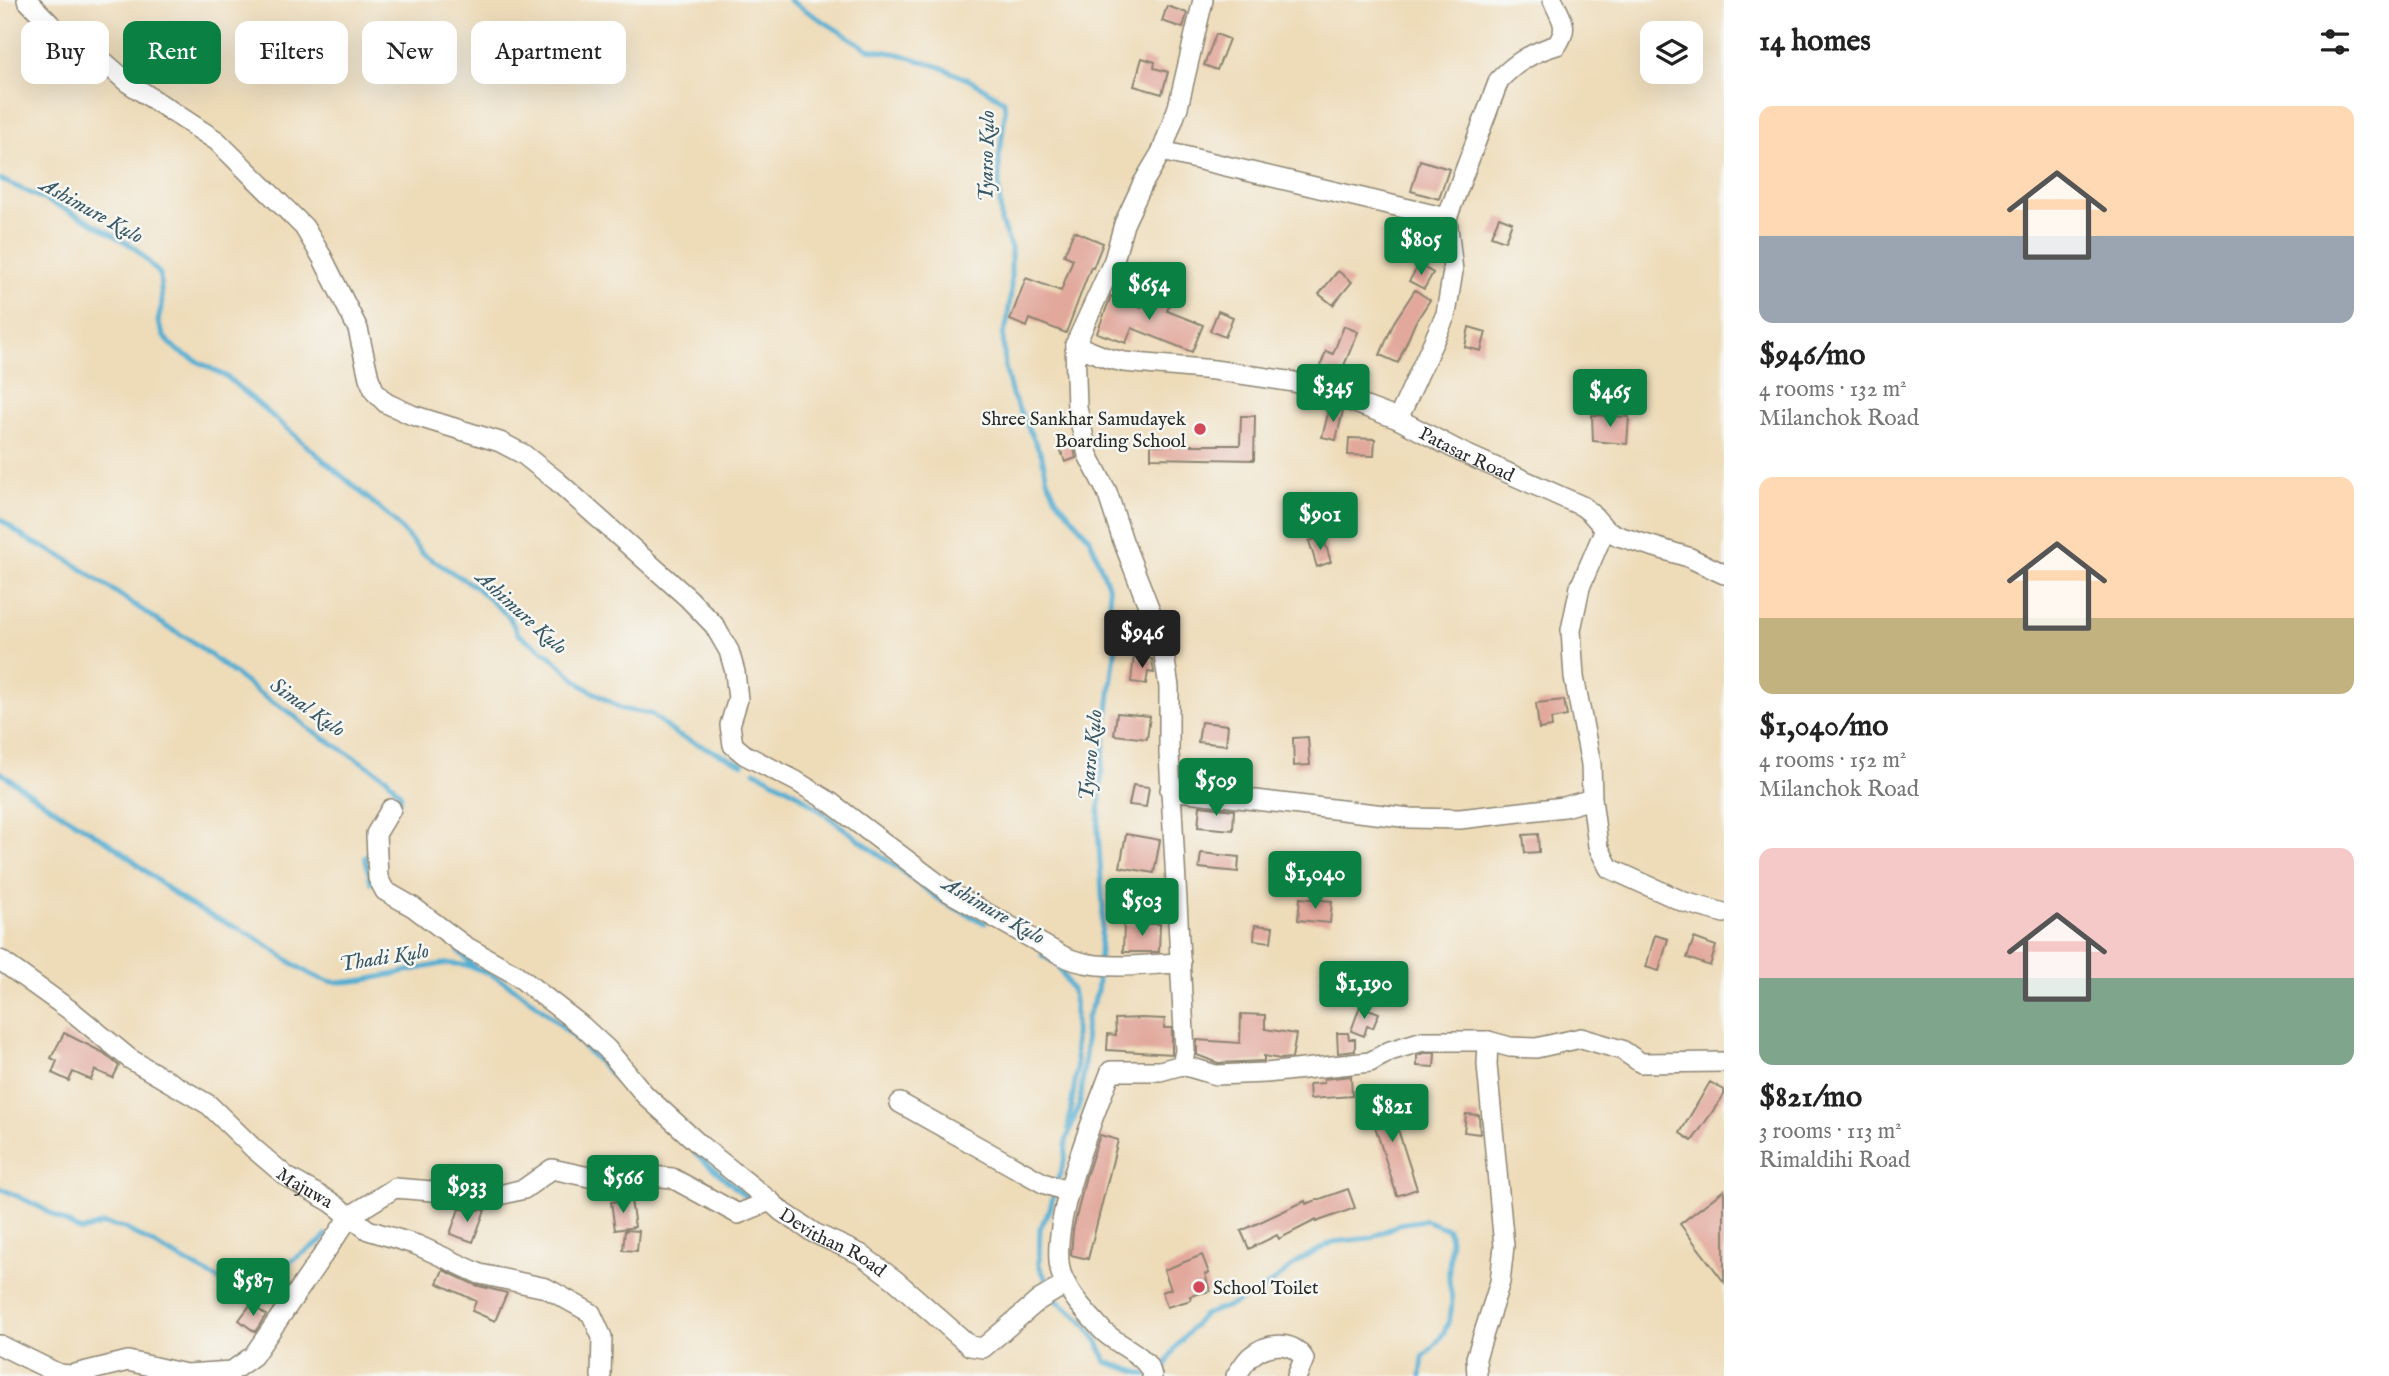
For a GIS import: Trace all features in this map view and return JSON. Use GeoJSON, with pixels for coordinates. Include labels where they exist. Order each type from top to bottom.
{"type":"FeatureCollection","features":[{"type":"Feature","properties":{"kind":"street"},"geometry":{"type":"LineString","coordinates":[[27,0],[59,33],[94,53],[135,88],[217,141],[304,227],[358,329],[369,378],[386,403],[412,415],[500,442],[523,454],[688,598],[714,625],[729,651],[735,672],[737,699],[730,725],[733,745],[744,755],[796,781],[830,802],[949,892],[1079,963],[1181,963]]}},
{"type":"Feature","properties":{"kind":"street"},"geometry":{"type":"LineString","coordinates":[[1182,1065],[1185,1051],[1170,790],[1169,687],[1162,642],[1107,492],[1088,455],[1077,408],[1075,345],[1114,260],[1124,224],[1162,151],[1178,107],[1203,0]]}},
{"type":"Feature","properties":{"kind":"street"},"geometry":{"type":"LineString","coordinates":[[1398,419],[1446,314],[1453,271],[1447,218],[1499,80],[1513,65],[1539,50],[1557,45],[1564,34],[1564,24],[1553,0]]}},
{"type":"Feature","properties":{"kind":"street"},"geometry":{"type":"LineString","coordinates":[[1162,151],[1447,218]]}},
{"type":"Feature","properties":{"kind":"street","name":"Patasar Road"},"geometry":{"type":"LineString","coordinates":[[1075,345],[1124,362],[1214,370],[1294,382],[1343,397],[1398,419],[1517,479],[1582,506],[1605,529],[1688,558],[1724,575]]}},
{"type":"Feature","properties":{"kind":"street"},"geometry":{"type":"LineString","coordinates":[[1605,529],[1580,587],[1571,630],[1574,677],[1591,764],[1598,846],[1609,868],[1684,902],[1724,913]]}},
{"type":"Feature","properties":{"kind":"street"},"geometry":{"type":"LineString","coordinates":[[1170,790],[1410,818],[1460,819],[1563,807],[1592,799]]}},
{"type":"Feature","properties":{"kind":"street"},"geometry":{"type":"LineString","coordinates":[[391,809],[376,834],[378,878],[385,891],[413,908],[465,947],[515,974],[582,1027],[607,1049],[645,1095],[767,1202]]}},
{"type":"Feature","properties":{"kind":"street","name":"Majuwa"},"geometry":{"type":"LineString","coordinates":[[0,960],[74,1013],[130,1059],[209,1105],[287,1177],[331,1202],[368,1230],[417,1245],[480,1274],[545,1288],[591,1313],[602,1337],[601,1376]]}},
{"type":"Feature","properties":{"kind":"street"},"geometry":{"type":"LineString","coordinates":[[1151,1372],[1148,1363],[1106,1333],[1062,1286],[1058,1242],[1069,1192],[1111,1071],[1160,1070],[1182,1065],[1216,1075],[1266,1073],[1370,1062],[1390,1051],[1423,1041],[1488,1041],[1510,1047],[1536,1048],[1581,1038],[1622,1050],[1641,1063],[1724,1062]]}},
{"type":"Feature","properties":{"kind":"street"},"geometry":{"type":"LineString","coordinates":[[1477,1376],[1476,1358],[1500,1282],[1504,1246],[1487,1065],[1488,1041]]}},
{"type":"Feature","properties":{"kind":"street"},"geometry":{"type":"LineString","coordinates":[[900,1103],[1043,1183],[1069,1192]]}},
{"type":"Feature","properties":{"kind":"street","name":"Devithan Road"},"geometry":{"type":"LineString","coordinates":[[0,1345],[59,1374],[83,1373],[101,1366],[128,1361],[186,1374],[232,1371],[253,1356],[350,1216],[395,1188],[487,1198],[524,1189],[552,1169],[604,1180],[624,1181],[641,1175],[672,1178],[738,1214],[767,1202],[814,1233],[860,1254],[895,1280],[970,1346],[983,1348],[1039,1300],[1062,1286]]}},
{"type":"Feature","properties":{"kind":"street"},"geometry":{"type":"LineString","coordinates":[[1236,1376],[1250,1357],[1273,1346],[1288,1344],[1299,1351],[1304,1359],[1297,1376]]}},
{"type":"Feature","properties":{"kind":"building"},"geometry":{"type":"Polygon","coordinates":[[[1167,6],[1187,13],[1183,28],[1162,21],[1167,6]]]}},
{"type":"Feature","properties":{"kind":"building"},"geometry":{"type":"Polygon","coordinates":[[[1216,34],[1229,39],[1217,70],[1204,65],[1216,34]]]}},
{"type":"Feature","properties":{"kind":"building"},"geometry":{"type":"Polygon","coordinates":[[[1142,58],[1155,62],[1154,68],[1168,72],[1162,94],[1134,86],[1142,58]]]}},
{"type":"Feature","properties":{"kind":"building"},"geometry":{"type":"Polygon","coordinates":[[[1420,160],[1449,169],[1439,199],[1411,191],[1420,160]]]}},
{"type":"Feature","properties":{"kind":"building"},"geometry":{"type":"Polygon","coordinates":[[[1499,217],[1512,222],[1505,241],[1491,236],[1499,217]]]}},
{"type":"Feature","properties":{"kind":"building"},"geometry":{"type":"Polygon","coordinates":[[[1074,231],[1103,243],[1066,333],[1030,319],[1027,327],[1010,320],[1026,278],[1061,291],[1073,259],[1064,255],[1074,231]]]}},
{"type":"Feature","properties":{"kind":"building"},"geometry":{"type":"Polygon","coordinates":[[[1419,265],[1433,273],[1424,289],[1409,281],[1419,265]]]}},
{"type":"Feature","properties":{"kind":"building"},"geometry":{"type":"Polygon","coordinates":[[[1338,271],[1352,282],[1333,305],[1319,294],[1338,271]]]}},
{"type":"Feature","properties":{"kind":"building"},"geometry":{"type":"Polygon","coordinates":[[[1148,289],[1162,294],[1160,299],[1170,303],[1167,311],[1203,325],[1192,352],[1132,328],[1126,343],[1097,333],[1111,296],[1141,307],[1148,289]]]}},
{"type":"Feature","properties":{"kind":"building"},"geometry":{"type":"Polygon","coordinates":[[[1415,290],[1430,300],[1415,323],[1398,363],[1380,355],[1394,322],[1415,290]]]}},
{"type":"Feature","properties":{"kind":"building"},"geometry":{"type":"Polygon","coordinates":[[[1218,311],[1233,317],[1225,337],[1210,331],[1218,311]]]}},
{"type":"Feature","properties":{"kind":"building"},"geometry":{"type":"Polygon","coordinates":[[[1344,326],[1358,332],[1340,375],[1320,367],[1326,351],[1333,354],[1344,326]]]}},
{"type":"Feature","properties":{"kind":"building"},"geometry":{"type":"Polygon","coordinates":[[[1469,327],[1486,332],[1481,351],[1465,347],[1469,327]]]}},
{"type":"Feature","properties":{"kind":"building"},"geometry":{"type":"Polygon","coordinates":[[[1330,406],[1343,411],[1336,440],[1322,437],[1330,406]]]}},
{"type":"Feature","properties":{"kind":"building"},"geometry":{"type":"Polygon","coordinates":[[[1592,415],[1629,417],[1627,444],[1593,441],[1592,415]]]}},
{"type":"Feature","properties":{"kind":"building"},"geometry":{"type":"Polygon","coordinates":[[[1241,416],[1255,416],[1254,460],[1151,458],[1151,445],[1240,445],[1241,416]]]}},
{"type":"Feature","properties":{"kind":"building"},"geometry":{"type":"Polygon","coordinates":[[[1349,438],[1375,439],[1374,456],[1348,455],[1349,438]]]}},
{"type":"Feature","properties":{"kind":"building"},"geometry":{"type":"Polygon","coordinates":[[[1073,443],[1076,458],[1065,462],[1060,448],[1073,443]]]}},
{"type":"Feature","properties":{"kind":"building"},"geometry":{"type":"Polygon","coordinates":[[[1323,537],[1331,562],[1317,567],[1309,541],[1323,537]]]}},
{"type":"Feature","properties":{"kind":"building"},"geometry":{"type":"Polygon","coordinates":[[[1134,656],[1152,659],[1154,673],[1148,672],[1146,684],[1131,682],[1134,656]]]}},
{"type":"Feature","properties":{"kind":"building"},"geometry":{"type":"Polygon","coordinates":[[[1564,700],[1567,716],[1551,719],[1552,727],[1539,729],[1536,703],[1564,700]]]}},
{"type":"Feature","properties":{"kind":"building"},"geometry":{"type":"Polygon","coordinates":[[[1117,713],[1150,716],[1147,739],[1114,735],[1117,713]]]}},
{"type":"Feature","properties":{"kind":"building"},"geometry":{"type":"Polygon","coordinates":[[[1201,722],[1228,725],[1226,745],[1198,742],[1201,722]]]}},
{"type":"Feature","properties":{"kind":"building"},"geometry":{"type":"Polygon","coordinates":[[[1308,737],[1310,765],[1294,766],[1293,738],[1308,737]]]}},
{"type":"Feature","properties":{"kind":"building"},"geometry":{"type":"Polygon","coordinates":[[[1133,785],[1149,787],[1146,807],[1129,805],[1133,785]]]}},
{"type":"Feature","properties":{"kind":"building"},"geometry":{"type":"Polygon","coordinates":[[[1200,806],[1234,810],[1233,830],[1198,827],[1200,806]]]}},
{"type":"Feature","properties":{"kind":"building"},"geometry":{"type":"Polygon","coordinates":[[[1126,834],[1160,840],[1154,873],[1120,867],[1126,834]]]}},
{"type":"Feature","properties":{"kind":"building"},"geometry":{"type":"Polygon","coordinates":[[[1538,834],[1539,852],[1525,853],[1523,835],[1538,834]]]}},
{"type":"Feature","properties":{"kind":"building"},"geometry":{"type":"Polygon","coordinates":[[[1201,853],[1239,857],[1238,872],[1199,868],[1201,853]]]}},
{"type":"Feature","properties":{"kind":"building"},"geometry":{"type":"Polygon","coordinates":[[[1300,898],[1332,901],[1330,923],[1298,920],[1300,898]]]}},
{"type":"Feature","properties":{"kind":"building"},"geometry":{"type":"Polygon","coordinates":[[[1124,924],[1160,924],[1159,952],[1123,952],[1124,924]]]}},
{"type":"Feature","properties":{"kind":"building"},"geometry":{"type":"Polygon","coordinates":[[[1255,925],[1273,927],[1271,942],[1254,940],[1255,925]]]}},
{"type":"Feature","properties":{"kind":"building"},"geometry":{"type":"Polygon","coordinates":[[[1655,935],[1668,939],[1659,971],[1646,967],[1655,935]]]}},
{"type":"Feature","properties":{"kind":"building"},"geometry":{"type":"Polygon","coordinates":[[[1694,938],[1716,946],[1710,966],[1687,958],[1694,938]]]}},
{"type":"Feature","properties":{"kind":"building"},"geometry":{"type":"Polygon","coordinates":[[[1360,1006],[1379,1013],[1373,1028],[1367,1026],[1364,1036],[1351,1031],[1360,1006]]]}},
{"type":"Feature","properties":{"kind":"building"},"geometry":{"type":"Polygon","coordinates":[[[1241,1014],[1265,1015],[1265,1029],[1296,1034],[1292,1058],[1264,1056],[1264,1061],[1218,1063],[1197,1055],[1197,1040],[1240,1043],[1241,1014]]]}},
{"type":"Feature","properties":{"kind":"building"},"geometry":{"type":"Polygon","coordinates":[[[1115,1019],[1165,1019],[1164,1028],[1172,1028],[1172,1054],[1107,1050],[1108,1034],[1116,1035],[1115,1019]]]}},
{"type":"Feature","properties":{"kind":"building"},"geometry":{"type":"Polygon","coordinates":[[[64,1033],[104,1053],[119,1066],[113,1078],[95,1070],[91,1080],[73,1072],[69,1081],[52,1073],[57,1061],[51,1058],[64,1033]]]}},
{"type":"Feature","properties":{"kind":"building"},"geometry":{"type":"Polygon","coordinates":[[[1337,1033],[1348,1033],[1349,1039],[1355,1039],[1355,1051],[1338,1053],[1337,1033]]]}},
{"type":"Feature","properties":{"kind":"building"},"geometry":{"type":"Polygon","coordinates":[[[1435,1053],[1434,1067],[1417,1066],[1417,1055],[1435,1053]]]}},
{"type":"Feature","properties":{"kind":"building"},"geometry":{"type":"Polygon","coordinates":[[[1351,1076],[1352,1096],[1310,1099],[1309,1084],[1324,1083],[1324,1079],[1351,1076]]]}},
{"type":"Feature","properties":{"kind":"building"},"geometry":{"type":"Polygon","coordinates":[[[1710,1082],[1724,1090],[1724,1095],[1692,1141],[1680,1133],[1710,1082]]]}},
{"type":"Feature","properties":{"kind":"building"},"geometry":{"type":"Polygon","coordinates":[[[1386,1092],[1417,1189],[1397,1196],[1366,1098],[1386,1092]]]}},
{"type":"Feature","properties":{"kind":"building"},"geometry":{"type":"Polygon","coordinates":[[[1466,1114],[1479,1115],[1480,1134],[1464,1132],[1466,1114]]]}},
{"type":"Feature","properties":{"kind":"building"},"geometry":{"type":"Polygon","coordinates":[[[1100,1135],[1118,1140],[1088,1259],[1071,1255],[1073,1230],[1086,1176],[1100,1135]]]}},
{"type":"Feature","properties":{"kind":"building"},"geometry":{"type":"Polygon","coordinates":[[[1348,1189],[1355,1208],[1316,1220],[1279,1239],[1277,1235],[1249,1249],[1241,1231],[1305,1201],[1306,1204],[1348,1189]]]}},
{"type":"Feature","properties":{"kind":"building"},"geometry":{"type":"Polygon","coordinates":[[[1724,1190],[1724,1282],[1680,1224],[1724,1190]]]}},
{"type":"Feature","properties":{"kind":"building"},"geometry":{"type":"Polygon","coordinates":[[[631,1200],[635,1227],[615,1230],[611,1202],[631,1200]]]}},
{"type":"Feature","properties":{"kind":"building"},"geometry":{"type":"Polygon","coordinates":[[[459,1209],[485,1210],[473,1242],[450,1234],[459,1209]]]}},
{"type":"Feature","properties":{"kind":"building"},"geometry":{"type":"Polygon","coordinates":[[[625,1230],[639,1231],[637,1251],[623,1250],[625,1230]]]}},
{"type":"Feature","properties":{"kind":"building"},"geometry":{"type":"Polygon","coordinates":[[[1202,1255],[1209,1273],[1205,1274],[1210,1291],[1190,1296],[1191,1300],[1167,1307],[1162,1292],[1171,1289],[1164,1270],[1202,1255]]]}},
{"type":"Feature","properties":{"kind":"building"},"geometry":{"type":"Polygon","coordinates":[[[443,1270],[475,1285],[507,1293],[495,1321],[472,1311],[476,1301],[437,1283],[443,1270]]]}},
{"type":"Feature","properties":{"kind":"building"},"geometry":{"type":"Polygon","coordinates":[[[251,1304],[266,1315],[255,1332],[239,1320],[251,1304]]]}},
{"type":"Feature","properties":{"kind":"waterway","name":"Tyarso Kulo"},"geometry":{"type":"LineString","coordinates":[[789,0],[868,49],[899,54],[940,67],[973,82],[1004,101],[999,186],[1001,222],[1011,248],[1011,292],[1003,336],[1005,367],[1012,395],[1042,456],[1047,479],[1056,498],[1090,539],[1108,585],[1116,644],[1103,753],[1098,830],[1103,909],[1097,993],[1087,1017],[1080,1103],[1066,1141],[1065,1158],[1057,1183]]}},
{"type":"Feature","properties":{"kind":"waterway","name":"Ashimure Kulo"},"geometry":{"type":"LineString","coordinates":[[0,179],[86,219],[134,247],[160,274],[162,304],[158,321],[164,337],[178,351],[227,377],[392,519],[423,554],[474,586],[509,617],[518,634],[547,653],[583,686],[622,709],[651,714],[677,735],[743,764]]}},
{"type":"Feature","properties":{"kind":"waterway","name":"Simal Kulo"},"geometry":{"type":"LineString","coordinates":[[0,519],[25,538],[67,559],[192,641],[308,728],[387,778],[401,795],[396,809]]}},
{"type":"Feature","properties":{"kind":"waterway","name":"Ashimure Kulo"},"geometry":{"type":"LineString","coordinates":[[755,771],[795,792],[943,902],[985,923]]}},
{"type":"Feature","properties":{"kind":"waterway","name":"Thadi Kulo"},"geometry":{"type":"LineString","coordinates":[[0,772],[117,848],[180,898],[252,936],[314,976],[324,980],[350,982],[444,964],[471,967],[499,979],[529,998],[558,1023],[657,1118]]}},
{"type":"Feature","properties":{"kind":"waterway","name":"Simal Kulo"},"geometry":{"type":"LineString","coordinates":[[371,882],[365,857],[372,850]]}},
{"type":"Feature","properties":{"kind":"waterway","name":"Simal Kulo"},"geometry":{"type":"LineString","coordinates":[[459,952],[475,967]]}},
{"type":"Feature","properties":{"kind":"waterway","name":"Ashimure Kulo"},"geometry":{"type":"LineString","coordinates":[[1042,955],[1057,964],[1072,990],[1075,1004],[1077,1068],[1068,1128]]}},
{"type":"Feature","properties":{"kind":"waterway","name":"Thadi Kulo"},"geometry":{"type":"LineString","coordinates":[[695,1153],[749,1199]]}},
{"type":"Feature","properties":{"kind":"waterway"},"geometry":{"type":"LineString","coordinates":[[0,1188],[81,1231],[103,1224],[124,1228],[221,1281],[256,1284],[320,1242],[326,1235]]}},
{"type":"Feature","properties":{"kind":"waterway","name":"Tyarso Kulo"},"geometry":{"type":"LineString","coordinates":[[1054,1193],[1050,1209],[1040,1228],[1039,1265],[1055,1299],[1080,1318],[1098,1342],[1106,1362],[1147,1375]]}},
{"type":"Feature","properties":{"kind":"waterway"},"geometry":{"type":"LineString","coordinates":[[1160,1376],[1175,1348],[1203,1315],[1264,1289],[1300,1260],[1333,1242],[1371,1238],[1399,1224],[1425,1220],[1448,1229],[1452,1300],[1450,1317],[1444,1332],[1423,1357],[1421,1376]]}},
{"type":"Feature","properties":{"kind":"place","name":"Shree Sankhar Samudayek Boarding School"},"geometry":{"type":"Point","coordinates":[1200,429]}},
{"type":"Feature","properties":{"kind":"place","name":"School Toilet"},"geometry":{"type":"Point","coordinates":[1199,1287]}}]}
